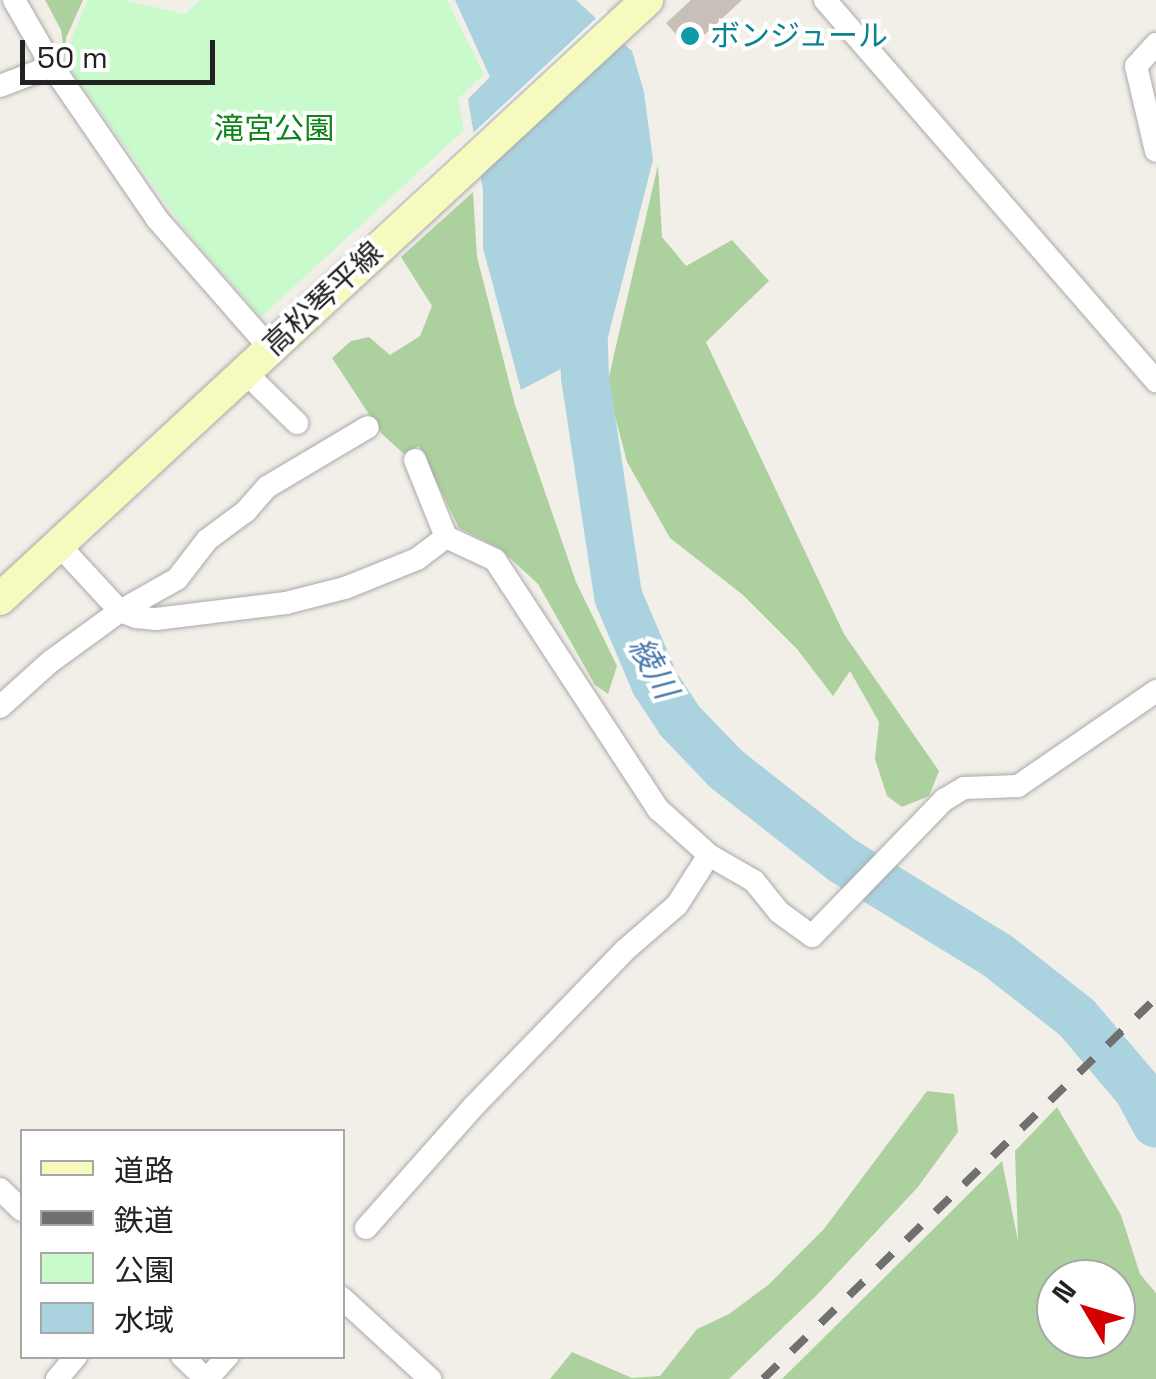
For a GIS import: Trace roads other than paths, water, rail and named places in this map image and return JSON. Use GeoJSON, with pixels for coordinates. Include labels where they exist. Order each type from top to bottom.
{"type":"FeatureCollection","features":[{"type":"Feature","properties":{"kind":"main road","name":"高松琴平線"},"geometry":{"type":"LineString","coordinates":[[0,599],[648,0]]}},
{"type":"Feature","properties":{"kind":"street"},"geometry":{"type":"LineString","coordinates":[[14,0],[52,66],[157,220],[270,348]]}},
{"type":"Feature","properties":{"kind":"street"},"geometry":{"type":"LineString","coordinates":[[825,0],[1156,380]]}},
{"type":"Feature","properties":{"kind":"street"},"geometry":{"type":"LineString","coordinates":[[1156,44],[1136,66],[1156,151]]}},
{"type":"Feature","properties":{"kind":"street"},"geometry":{"type":"LineString","coordinates":[[0,86],[52,66]]}},
{"type":"Feature","properties":{"kind":"street"},"geometry":{"type":"LineString","coordinates":[[244,372],[298,424]]}},
{"type":"Feature","properties":{"kind":"street"},"geometry":{"type":"LineString","coordinates":[[0,707],[50,662],[120,611],[177,578],[207,540],[246,511],[267,487],[368,427]]}},
{"type":"Feature","properties":{"kind":"street"},"geometry":{"type":"LineString","coordinates":[[416,460],[446,537],[495,560],[658,809],[708,855],[754,881],[779,912],[812,936],[944,800],[964,788],[1018,786],[1156,691]]}},
{"type":"Feature","properties":{"kind":"street"},"geometry":{"type":"LineString","coordinates":[[59,545],[120,611],[156,620],[286,603],[345,588],[417,560],[446,537]]}},
{"type":"Feature","properties":{"kind":"street"},"geometry":{"type":"LineString","coordinates":[[366,1228],[474,1106],[624,950],[677,904],[708,855]]}},
{"type":"Feature","properties":{"kind":"street"},"geometry":{"type":"LineString","coordinates":[[0,1190],[20,1208]]}},
{"type":"Feature","properties":{"kind":"street"},"geometry":{"type":"LineString","coordinates":[[345,1301],[430,1379]]}},
{"type":"Feature","properties":{"kind":"street"},"geometry":{"type":"LineString","coordinates":[[56,1379],[73,1359]]}},
{"type":"Feature","properties":{"kind":"street"},"geometry":{"type":"LineString","coordinates":[[185,1359],[207,1379],[225,1359]]}},
{"type":"Feature","properties":{"kind":"water"},"geometry":{"type":"Polygon","coordinates":[[[455,0],[576,0],[632,51],[644,92],[653,160],[606,345],[521,390],[483,248],[483,191],[468,99],[490,77],[455,0]]]}},
{"type":"Feature","properties":{"kind":"waterway","name":"綾川"},"geometry":{"type":"LineString","coordinates":[[582,292],[585,377],[618,596],[655,683],[680,721],[726,769],[842,860],[998,956],[1077,1018],[1138,1090],[1156,1124]]}},
{"type":"Feature","properties":{"kind":"railway"},"geometry":{"type":"LineString","coordinates":[[763,1379],[1156,998]]}},
{"type":"Feature","properties":{"kind":"place","name":"ボンジュール"},"geometry":{"type":"Point","coordinates":[690,36]}},
{"type":"Feature","properties":{"kind":"park label","name":"滝宮公園"},"geometry":{"type":"Point","coordinates":[274,129]}}]}
